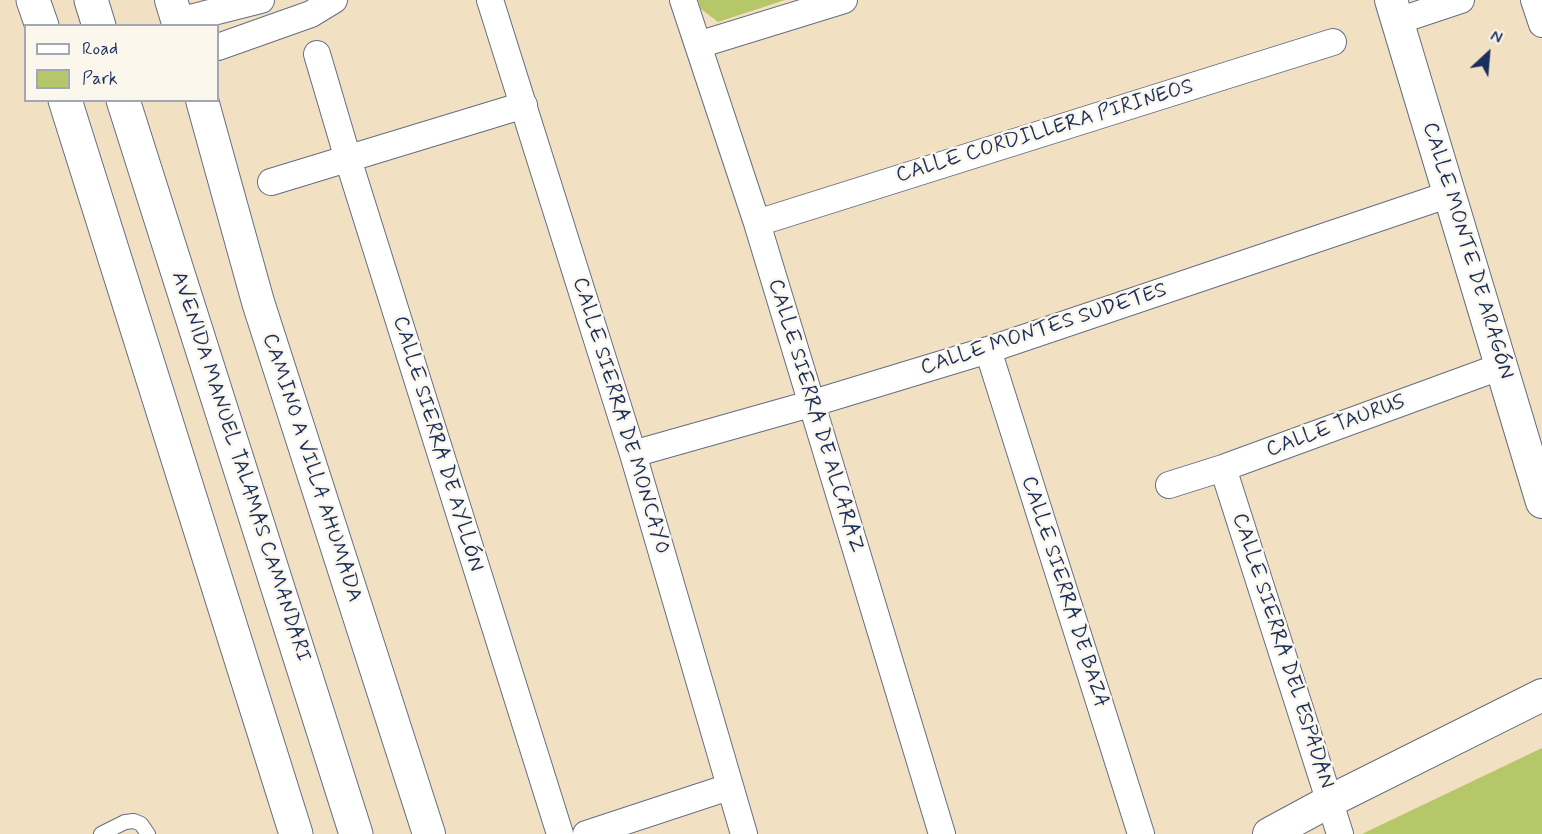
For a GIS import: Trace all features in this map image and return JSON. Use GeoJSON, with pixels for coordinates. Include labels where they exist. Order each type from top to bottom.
{"type":"FeatureCollection","features":[{"type":"Feature","properties":{"kind":"main road"},"geometry":{"type":"LineString","coordinates":[[33,0],[41,24]]}},
{"type":"Feature","properties":{"kind":"main road"},"geometry":{"type":"LineString","coordinates":[[91,0],[98,24]]}},
{"type":"Feature","properties":{"kind":"main road"},"geometry":{"type":"LineString","coordinates":[[66,102],[296,834]]}},
{"type":"Feature","properties":{"kind":"main road","name":"AVENIDA MANUEL TALAMAS CAMANDARI"},"geometry":{"type":"LineString","coordinates":[[124,102],[356,834]]}},
{"type":"Feature","properties":{"kind":"street"},"geometry":{"type":"LineString","coordinates":[[176,16],[261,0]]}},
{"type":"Feature","properties":{"kind":"street"},"geometry":{"type":"LineString","coordinates":[[219,47],[311,14],[334,0]]}},
{"type":"Feature","properties":{"kind":"street","name":"CALLE SIERRA DE MONCAYO"},"geometry":{"type":"LineString","coordinates":[[490,0],[633,454],[744,834]]}},
{"type":"Feature","properties":{"kind":"street","name":"CALLE SIERRA DE ALCARAZ"},"geometry":{"type":"LineString","coordinates":[[683,0],[757,223],[942,834]]}},
{"type":"Feature","properties":{"kind":"street"},"geometry":{"type":"LineString","coordinates":[[698,45],[844,0]]}},
{"type":"Feature","properties":{"kind":"street"},"geometry":{"type":"LineString","coordinates":[[1394,11],[1461,0]]}},
{"type":"Feature","properties":{"kind":"street"},"geometry":{"type":"LineString","coordinates":[[1534,0],[1542,24]]}},
{"type":"Feature","properties":{"kind":"street","name":"CALLE MONTE DE ARAGÓN"},"geometry":{"type":"LineString","coordinates":[[1394,11],[1542,502]]}},
{"type":"Feature","properties":{"kind":"street","name":"CALLE CORDILLERA PIRINEOS"},"geometry":{"type":"LineString","coordinates":[[757,223],[1333,42]]}},
{"type":"Feature","properties":{"kind":"street","name":"CALLE SIERRA DE AYLLÓN"},"geometry":{"type":"LineString","coordinates":[[317,54],[560,834]]}},
{"type":"Feature","properties":{"kind":"street","name":"CAMINO A VILLA AHUMADA"},"geometry":{"type":"LineString","coordinates":[[202,102],[258,302],[429,834]]}},
{"type":"Feature","properties":{"kind":"street"},"geometry":{"type":"LineString","coordinates":[[271,182],[524,105]]}},
{"type":"Feature","properties":{"kind":"street","name":"CALLE MONTES SUDETES"},"geometry":{"type":"LineString","coordinates":[[633,454],[988,350],[1450,194]]}},
{"type":"Feature","properties":{"kind":"street","name":"CALLE SIERRA DE BAZA"},"geometry":{"type":"LineString","coordinates":[[988,350],[1141,834]]}},
{"type":"Feature","properties":{"kind":"street","name":"CALLE TAURUS"},"geometry":{"type":"LineString","coordinates":[[1170,485],[1223,468],[1502,366]]}},
{"type":"Feature","properties":{"kind":"street","name":"CALLE SIERRA DEL ESPADAN"},"geometry":{"type":"LineString","coordinates":[[1223,468],[1340,834]]}},
{"type":"Feature","properties":{"kind":"street"},"geometry":{"type":"LineString","coordinates":[[1269,834],[1542,695]]}},
{"type":"Feature","properties":{"kind":"street"},"geometry":{"type":"LineString","coordinates":[[586,834],[729,787]]}},
{"type":"Feature","properties":{"kind":"lane"},"geometry":{"type":"LineString","coordinates":[[101,834],[125,822],[134,821],[141,825],[148,834]]}},
{"type":"Feature","properties":{"kind":"green space"},"geometry":{"type":"Polygon","coordinates":[[[698,0],[785,0],[718,22],[701,9],[698,0]]]}},
{"type":"Feature","properties":{"kind":"green space"},"geometry":{"type":"Polygon","coordinates":[[[1542,748],[1542,834],[1362,834],[1542,748]]]}}]}
